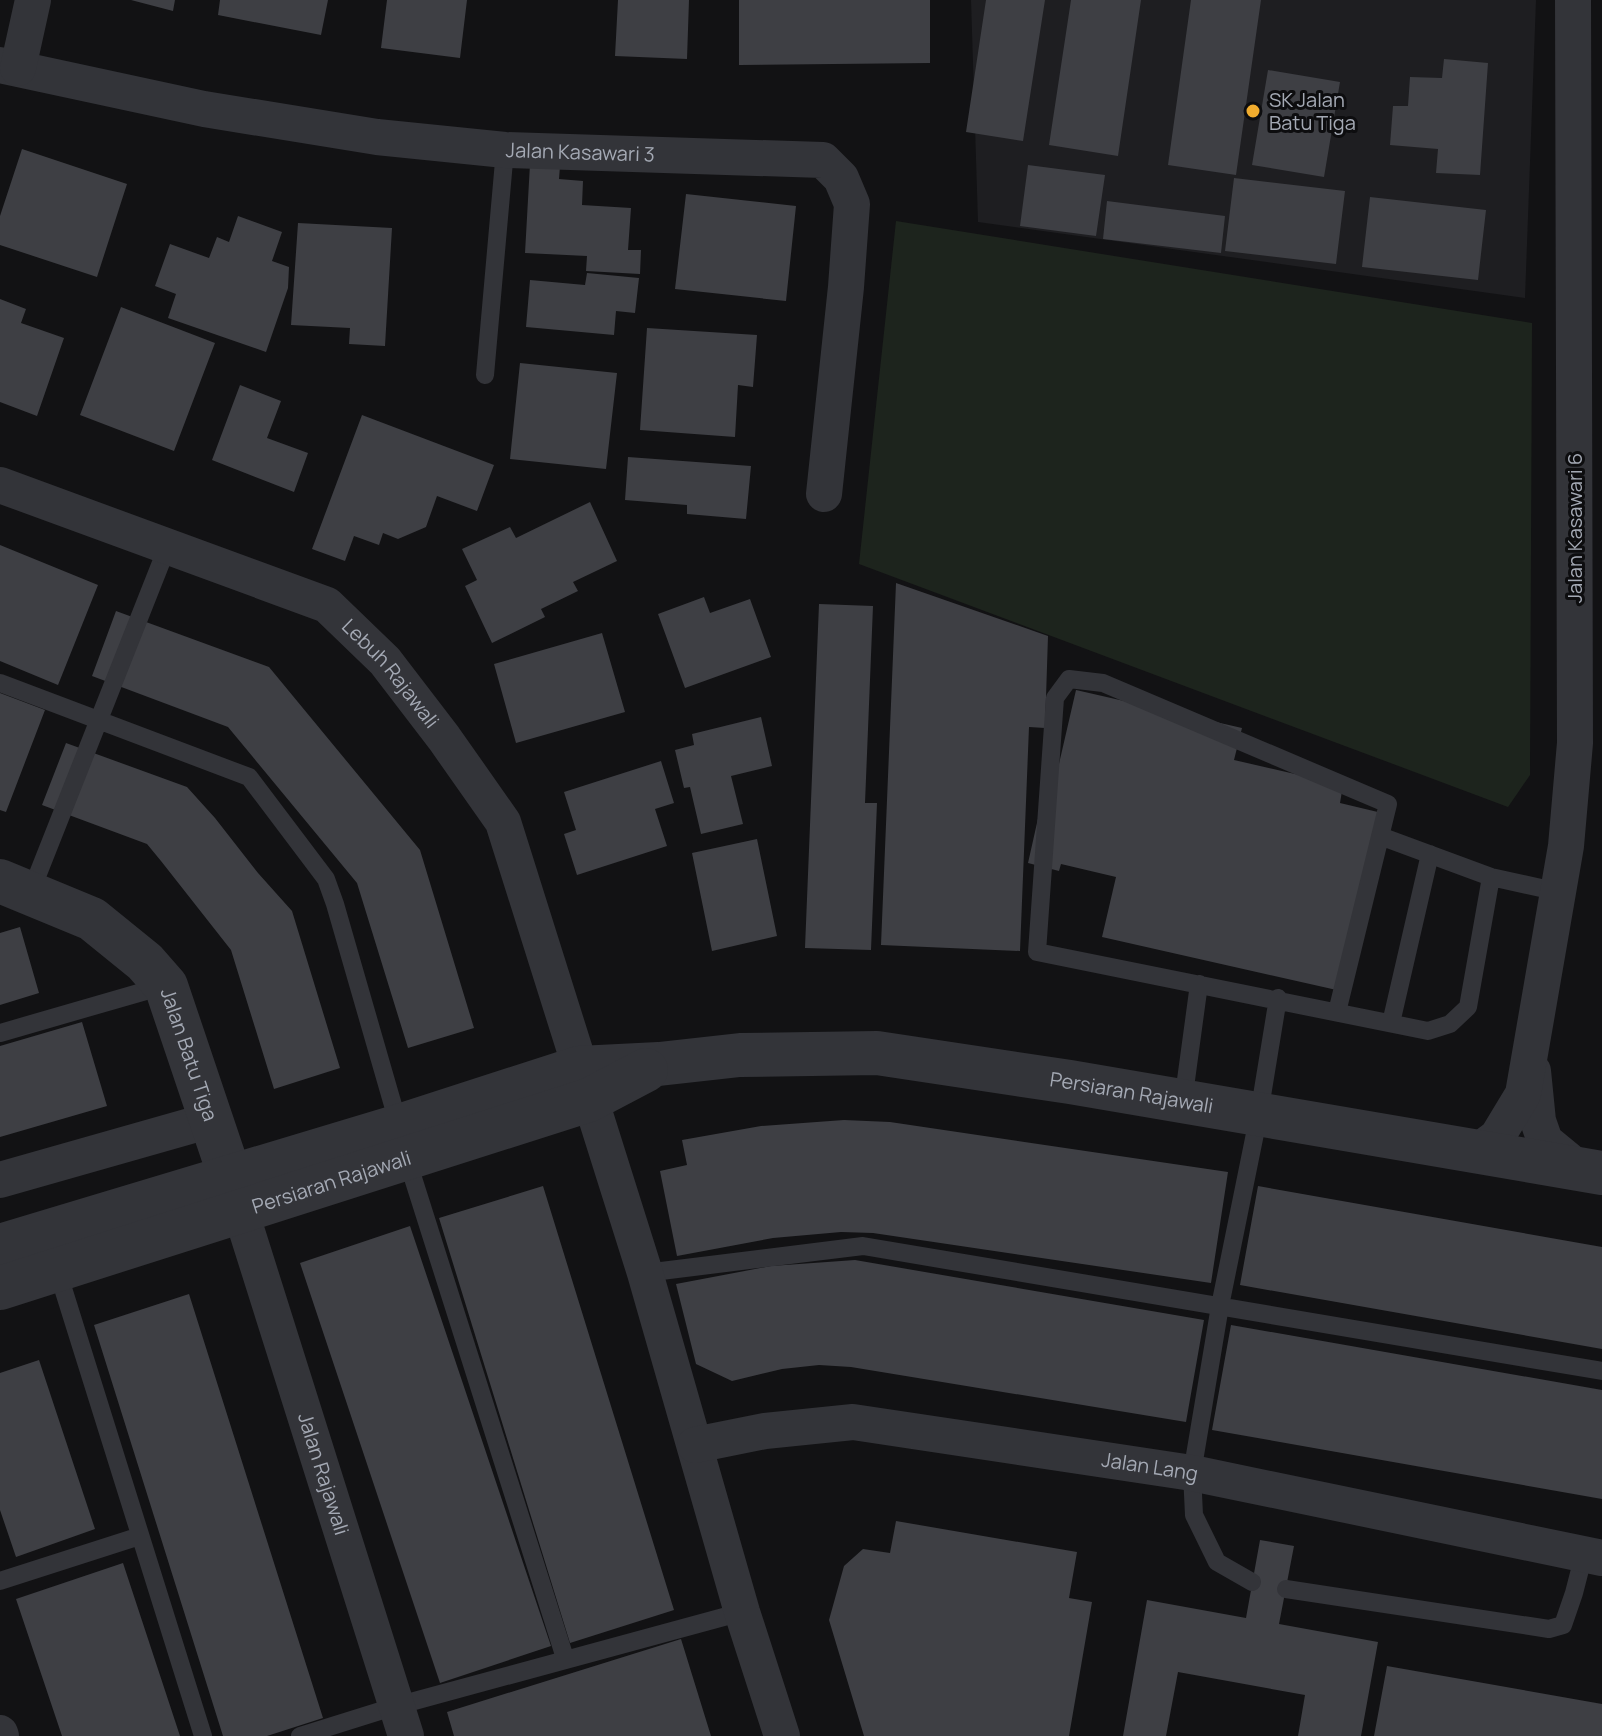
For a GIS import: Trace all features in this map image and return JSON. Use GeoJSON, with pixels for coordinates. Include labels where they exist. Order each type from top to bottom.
{"type":"FeatureCollection","features":[{"type":"Feature","properties":{"kind":"street"},"geometry":{"type":"LineString","coordinates":[[9,66],[33,0]]}},
{"type":"Feature","properties":{"kind":"street","name":"Jalan Kasawari 6"},"geometry":{"type":"LineString","coordinates":[[1532,1053],[1559,892],[1575,743],[1588,492],[1588,119],[1573,0]]}},
{"type":"Feature","properties":{"kind":"street","name":"Jalan Kasawari 3"},"geometry":{"type":"LineString","coordinates":[[9,66],[204,109],[377,137],[505,150],[823,160],[841,178],[852,204],[824,494]]}},
{"type":"Feature","properties":{"kind":"street","name":"Lebuh Rajawali"},"geometry":{"type":"LineString","coordinates":[[0,485],[327,605],[385,661],[503,822],[645,1273],[742,1612],[782,1736]]}},
{"type":"Feature","properties":{"kind":"street","name":"Jalan Batu Tiga"},"geometry":{"type":"LineString","coordinates":[[15,888],[92,919],[145,962],[166,986],[234,1194]]}},
{"type":"Feature","properties":{"kind":"street","name":"Persiaran Rajawali"},"geometry":{"type":"LineString","coordinates":[[0,1246],[234,1194],[584,1084],[659,1064],[740,1055],[877,1053],[1590,1171]]}},
{"type":"Feature","properties":{"kind":"street"},"geometry":{"type":"LineString","coordinates":[[1477,1152],[1497,1137],[1512,1116],[1523,1094],[1532,1053]]}},
{"type":"Feature","properties":{"kind":"street"},"geometry":{"type":"LineString","coordinates":[[1532,1053],[1538,1121],[1545,1141],[1590,1171]]}},
{"type":"Feature","properties":{"kind":"street"},"geometry":{"type":"LineString","coordinates":[[0,1180],[211,1120]]}},
{"type":"Feature","properties":{"kind":"street","name":"Persiaran Rajawali"},"geometry":{"type":"LineString","coordinates":[[0,1288],[57,1269],[234,1194]]}},
{"type":"Feature","properties":{"kind":"street","name":"Jalan Rajawali"},"geometry":{"type":"LineString","coordinates":[[234,1194],[401,1721]]}},
{"type":"Feature","properties":{"kind":"street","name":"Jalan Lang"},"geometry":{"type":"LineString","coordinates":[[695,1445],[765,1431],[853,1422],[1192,1473],[1593,1556]]}},
{"type":"Feature","properties":{"kind":"lane"},"geometry":{"type":"LineString","coordinates":[[485,375],[505,150]]}},
{"type":"Feature","properties":{"kind":"lane"},"geometry":{"type":"LineString","coordinates":[[15,888],[99,720],[168,545]]}},
{"type":"Feature","properties":{"kind":"lane"},"geometry":{"type":"LineString","coordinates":[[1337,1012],[1388,804],[1103,683],[1069,679],[1055,698],[1037,952],[1278,998],[1337,1012],[1428,1031],[1450,1024],[1468,1007],[1491,877]]}},
{"type":"Feature","properties":{"kind":"lane"},"geometry":{"type":"LineString","coordinates":[[0,683],[249,777],[326,879],[403,1142],[565,1658]]}},
{"type":"Feature","properties":{"kind":"lane"},"geometry":{"type":"LineString","coordinates":[[1380,836],[1491,877],[1559,892]]}},
{"type":"Feature","properties":{"kind":"lane"},"geometry":{"type":"LineString","coordinates":[[1391,1023],[1430,854]]}},
{"type":"Feature","properties":{"kind":"lane"},"geometry":{"type":"LineString","coordinates":[[1183,1102],[1199,984]]}},
{"type":"Feature","properties":{"kind":"lane"},"geometry":{"type":"LineString","coordinates":[[0,1033],[166,986]]}},
{"type":"Feature","properties":{"kind":"lane"},"geometry":{"type":"LineString","coordinates":[[1252,1582],[1217,1562],[1194,1515],[1192,1473],[1278,998]]}},
{"type":"Feature","properties":{"kind":"lane"},"geometry":{"type":"LineString","coordinates":[[645,1273],[863,1246],[1602,1371]]}},
{"type":"Feature","properties":{"kind":"lane"},"geometry":{"type":"LineString","coordinates":[[57,1269],[203,1736]]}},
{"type":"Feature","properties":{"kind":"lane"},"geometry":{"type":"LineString","coordinates":[[0,1581],[140,1536]]}},
{"type":"Feature","properties":{"kind":"lane"},"geometry":{"type":"LineString","coordinates":[[1286,1589],[1549,1629],[1563,1625],[1574,1593],[1593,1556]]}},
{"type":"Feature","properties":{"kind":"lane"},"geometry":{"type":"LineString","coordinates":[[300,1736],[401,1721],[565,1658],[742,1612]]}},
{"type":"Feature","properties":{"kind":"shaded area","name":"SK Jalan Batu Tiga"},"geometry":{"type":"Polygon","coordinates":[[[971,0],[1536,0],[1525,298],[978,222],[971,0]]]}},
{"type":"Feature","properties":{"kind":"shaded area"},"geometry":{"type":"Polygon","coordinates":[[[896,221],[1532,323],[1530,775],[1508,807],[859,564],[896,221]]]}},
{"type":"Feature","properties":{"kind":"building"},"geometry":{"type":"Polygon","coordinates":[[[131,0],[175,0],[173,11],[131,0]]]}},
{"type":"Feature","properties":{"kind":"building"},"geometry":{"type":"Polygon","coordinates":[[[220,0],[328,0],[321,35],[218,15],[220,0]]]}},
{"type":"Feature","properties":{"kind":"building"},"geometry":{"type":"Polygon","coordinates":[[[387,0],[467,0],[460,58],[381,48],[387,0]]]}},
{"type":"Feature","properties":{"kind":"building"},"geometry":{"type":"Polygon","coordinates":[[[618,0],[689,0],[687,59],[615,56],[618,0]]]}},
{"type":"Feature","properties":{"kind":"building"},"geometry":{"type":"Polygon","coordinates":[[[739,0],[930,0],[930,63],[739,65],[739,0]]]}},
{"type":"Feature","properties":{"kind":"building"},"geometry":{"type":"Polygon","coordinates":[[[986,0],[1045,0],[1023,141],[966,132],[986,0]]]}},
{"type":"Feature","properties":{"kind":"building"},"geometry":{"type":"Polygon","coordinates":[[[1071,0],[1141,0],[1118,156],[1049,145],[1071,0]]]}},
{"type":"Feature","properties":{"kind":"building"},"geometry":{"type":"Polygon","coordinates":[[[1191,0],[1261,0],[1236,175],[1168,165],[1191,0]]]}},
{"type":"Feature","properties":{"kind":"building"},"geometry":{"type":"Polygon","coordinates":[[[1444,59],[1488,63],[1480,175],[1436,173],[1438,149],[1390,145],[1393,106],[1408,106],[1410,77],[1442,78],[1444,59]]]}},
{"type":"Feature","properties":{"kind":"building"},"geometry":{"type":"Polygon","coordinates":[[[1268,70],[1340,82],[1324,177],[1252,165],[1268,70]]]}},
{"type":"Feature","properties":{"kind":"building"},"geometry":{"type":"Polygon","coordinates":[[[22,149],[127,184],[97,277],[0,245],[0,216],[22,149]]]}},
{"type":"Feature","properties":{"kind":"building"},"geometry":{"type":"Polygon","coordinates":[[[530,164],[560,166],[559,179],[583,181],[582,205],[631,208],[628,250],[641,250],[640,274],[586,271],[587,256],[525,253],[530,164]]]}},
{"type":"Feature","properties":{"kind":"building"},"geometry":{"type":"Polygon","coordinates":[[[1028,165],[1105,175],[1096,236],[1020,226],[1028,165]]]}},
{"type":"Feature","properties":{"kind":"building"},"geometry":{"type":"Polygon","coordinates":[[[1234,178],[1345,191],[1336,264],[1225,251],[1234,178]]]}},
{"type":"Feature","properties":{"kind":"building"},"geometry":{"type":"Polygon","coordinates":[[[686,194],[796,206],[786,301],[675,289],[686,194]]]}},
{"type":"Feature","properties":{"kind":"building"},"geometry":{"type":"Polygon","coordinates":[[[1370,197],[1486,210],[1478,280],[1362,267],[1370,197]]]}},
{"type":"Feature","properties":{"kind":"building"},"geometry":{"type":"Polygon","coordinates":[[[1107,201],[1225,216],[1221,253],[1103,239],[1107,201]]]}},
{"type":"Feature","properties":{"kind":"building"},"geometry":{"type":"Polygon","coordinates":[[[238,216],[282,232],[272,261],[289,267],[288,288],[266,352],[168,318],[176,294],[155,286],[170,244],[209,258],[217,237],[229,242],[238,216]]]}},
{"type":"Feature","properties":{"kind":"building"},"geometry":{"type":"Polygon","coordinates":[[[298,223],[392,228],[385,346],[349,344],[350,328],[291,325],[298,223]]]}},
{"type":"Feature","properties":{"kind":"building"},"geometry":{"type":"Polygon","coordinates":[[[587,273],[639,278],[635,313],[616,311],[614,335],[526,327],[530,280],[585,285],[587,273]]]}},
{"type":"Feature","properties":{"kind":"building"},"geometry":{"type":"Polygon","coordinates":[[[0,299],[26,309],[21,323],[64,338],[37,416],[0,402],[0,299]]]}},
{"type":"Feature","properties":{"kind":"building"},"geometry":{"type":"Polygon","coordinates":[[[121,307],[215,343],[174,451],[80,415],[121,307]]]}},
{"type":"Feature","properties":{"kind":"building"},"geometry":{"type":"Polygon","coordinates":[[[647,328],[757,335],[753,387],[738,385],[735,437],[640,430],[647,328]]]}},
{"type":"Feature","properties":{"kind":"building"},"geometry":{"type":"Polygon","coordinates":[[[520,363],[617,373],[606,469],[510,459],[520,363]]]}},
{"type":"Feature","properties":{"kind":"building"},"geometry":{"type":"Polygon","coordinates":[[[240,385],[281,401],[267,438],[308,453],[294,492],[212,460],[240,385]]]}},
{"type":"Feature","properties":{"kind":"building"},"geometry":{"type":"Polygon","coordinates":[[[362,415],[494,465],[477,511],[437,496],[426,527],[398,539],[383,533],[379,545],[354,536],[345,561],[312,549],[362,415]]]}},
{"type":"Feature","properties":{"kind":"building"},"geometry":{"type":"Polygon","coordinates":[[[628,457],[751,466],[746,519],[687,514],[687,505],[625,500],[628,457]]]}},
{"type":"Feature","properties":{"kind":"building"},"geometry":{"type":"Polygon","coordinates":[[[590,502],[617,561],[573,582],[578,591],[541,609],[545,617],[492,643],[465,586],[477,580],[462,549],[510,527],[516,538],[590,502]]]}},
{"type":"Feature","properties":{"kind":"building"},"geometry":{"type":"Polygon","coordinates":[[[0,545],[98,585],[58,685],[0,661],[0,545]]]}},
{"type":"Feature","properties":{"kind":"building"},"geometry":{"type":"Polygon","coordinates":[[[896,583],[1048,636],[1045,728],[1029,727],[1020,951],[881,945],[896,583]]]}},
{"type":"Feature","properties":{"kind":"building"},"geometry":{"type":"Polygon","coordinates":[[[704,597],[710,613],[750,599],[771,657],[685,688],[658,614],[704,597]]]}},
{"type":"Feature","properties":{"kind":"building"},"geometry":{"type":"Polygon","coordinates":[[[819,604],[873,606],[865,803],[877,803],[871,950],[805,948],[819,604]]]}},
{"type":"Feature","properties":{"kind":"building"},"geometry":{"type":"Polygon","coordinates":[[[116,611],[269,667],[420,850],[474,1028],[408,1048],[357,883],[228,727],[92,676],[116,611]]]}},
{"type":"Feature","properties":{"kind":"building"},"geometry":{"type":"Polygon","coordinates":[[[602,633],[625,712],[516,743],[494,664],[602,633]]]}},
{"type":"Feature","properties":{"kind":"building"},"geometry":{"type":"Polygon","coordinates":[[[1076,690],[1242,728],[1234,760],[1343,785],[1340,803],[1382,813],[1341,991],[1102,937],[1116,877],[1061,864],[1059,871],[1028,863],[1039,814],[1047,816],[1076,690]]]}},
{"type":"Feature","properties":{"kind":"building"},"geometry":{"type":"Polygon","coordinates":[[[0,693],[45,710],[6,812],[0,810],[0,693]]]}},
{"type":"Feature","properties":{"kind":"building"},"geometry":{"type":"Polygon","coordinates":[[[761,717],[772,766],[731,776],[743,824],[701,834],[690,787],[684,788],[675,750],[694,745],[692,734],[761,717]]]}},
{"type":"Feature","properties":{"kind":"building"},"geometry":{"type":"Polygon","coordinates":[[[66,743],[187,787],[215,818],[292,911],[340,1068],[274,1089],[231,950],[161,861],[147,844],[42,805],[66,743]]]}},
{"type":"Feature","properties":{"kind":"building"},"geometry":{"type":"Polygon","coordinates":[[[661,761],[674,803],[655,809],[667,846],[577,875],[564,834],[576,830],[564,792],[661,761]]]}},
{"type":"Feature","properties":{"kind":"building"},"geometry":{"type":"Polygon","coordinates":[[[757,839],[777,936],[712,951],[692,853],[757,839]]]}},
{"type":"Feature","properties":{"kind":"building"},"geometry":{"type":"Polygon","coordinates":[[[20,927],[39,993],[0,1005],[0,933],[20,927]]]}},
{"type":"Feature","properties":{"kind":"building"},"geometry":{"type":"Polygon","coordinates":[[[82,1022],[107,1106],[0,1137],[0,1046],[82,1022]]]}},
{"type":"Feature","properties":{"kind":"building"},"geometry":{"type":"Polygon","coordinates":[[[844,1120],[890,1122],[1228,1172],[1211,1283],[873,1233],[841,1232],[773,1238],[677,1256],[660,1171],[687,1165],[682,1140],[761,1126],[844,1120]]]}},
{"type":"Feature","properties":{"kind":"building"},"geometry":{"type":"Polygon","coordinates":[[[543,1186],[674,1610],[570,1643],[439,1218],[543,1186]]]}},
{"type":"Feature","properties":{"kind":"building"},"geometry":{"type":"Polygon","coordinates":[[[1258,1186],[1602,1247],[1602,1349],[1240,1285],[1258,1186]]]}},
{"type":"Feature","properties":{"kind":"building"},"geometry":{"type":"Polygon","coordinates":[[[410,1226],[551,1646],[440,1683],[300,1263],[410,1226]]]}},
{"type":"Feature","properties":{"kind":"building"},"geometry":{"type":"Polygon","coordinates":[[[855,1260],[1204,1320],[1186,1422],[851,1367],[819,1365],[782,1369],[732,1381],[696,1364],[676,1284],[771,1266],[855,1260]]]}},
{"type":"Feature","properties":{"kind":"building"},"geometry":{"type":"Polygon","coordinates":[[[189,1294],[323,1718],[267,1736],[223,1736],[94,1325],[189,1294]]]}},
{"type":"Feature","properties":{"kind":"building"},"geometry":{"type":"Polygon","coordinates":[[[1231,1325],[1602,1390],[1602,1499],[1212,1430],[1231,1325]]]}},
{"type":"Feature","properties":{"kind":"building"},"geometry":{"type":"Polygon","coordinates":[[[39,1360],[95,1529],[16,1557],[0,1510],[0,1373],[39,1360]]]}},
{"type":"Feature","properties":{"kind":"building"},"geometry":{"type":"Polygon","coordinates":[[[896,1521],[1077,1552],[1069,1598],[1092,1602],[1069,1736],[864,1736],[829,1620],[844,1566],[863,1549],[890,1553],[896,1521]]]}},
{"type":"Feature","properties":{"kind":"building"},"geometry":{"type":"Polygon","coordinates":[[[1260,1540],[1294,1546],[1279,1624],[1378,1642],[1361,1736],[1298,1736],[1305,1695],[1178,1672],[1166,1736],[1123,1736],[1147,1600],[1246,1618],[1260,1540]]]}},
{"type":"Feature","properties":{"kind":"building"},"geometry":{"type":"Polygon","coordinates":[[[123,1563],[180,1736],[62,1736],[16,1599],[123,1563]]]}},
{"type":"Feature","properties":{"kind":"building"},"geometry":{"type":"Polygon","coordinates":[[[681,1639],[711,1736],[454,1736],[447,1712],[681,1639]]]}},
{"type":"Feature","properties":{"kind":"building"},"geometry":{"type":"Polygon","coordinates":[[[1387,1666],[1602,1704],[1602,1736],[1374,1736],[1387,1666]]]}},
{"type":"Feature","properties":{"kind":"place","name":"SK Jalan Batu Tiga"},"geometry":{"type":"Point","coordinates":[1253,111]}}]}
